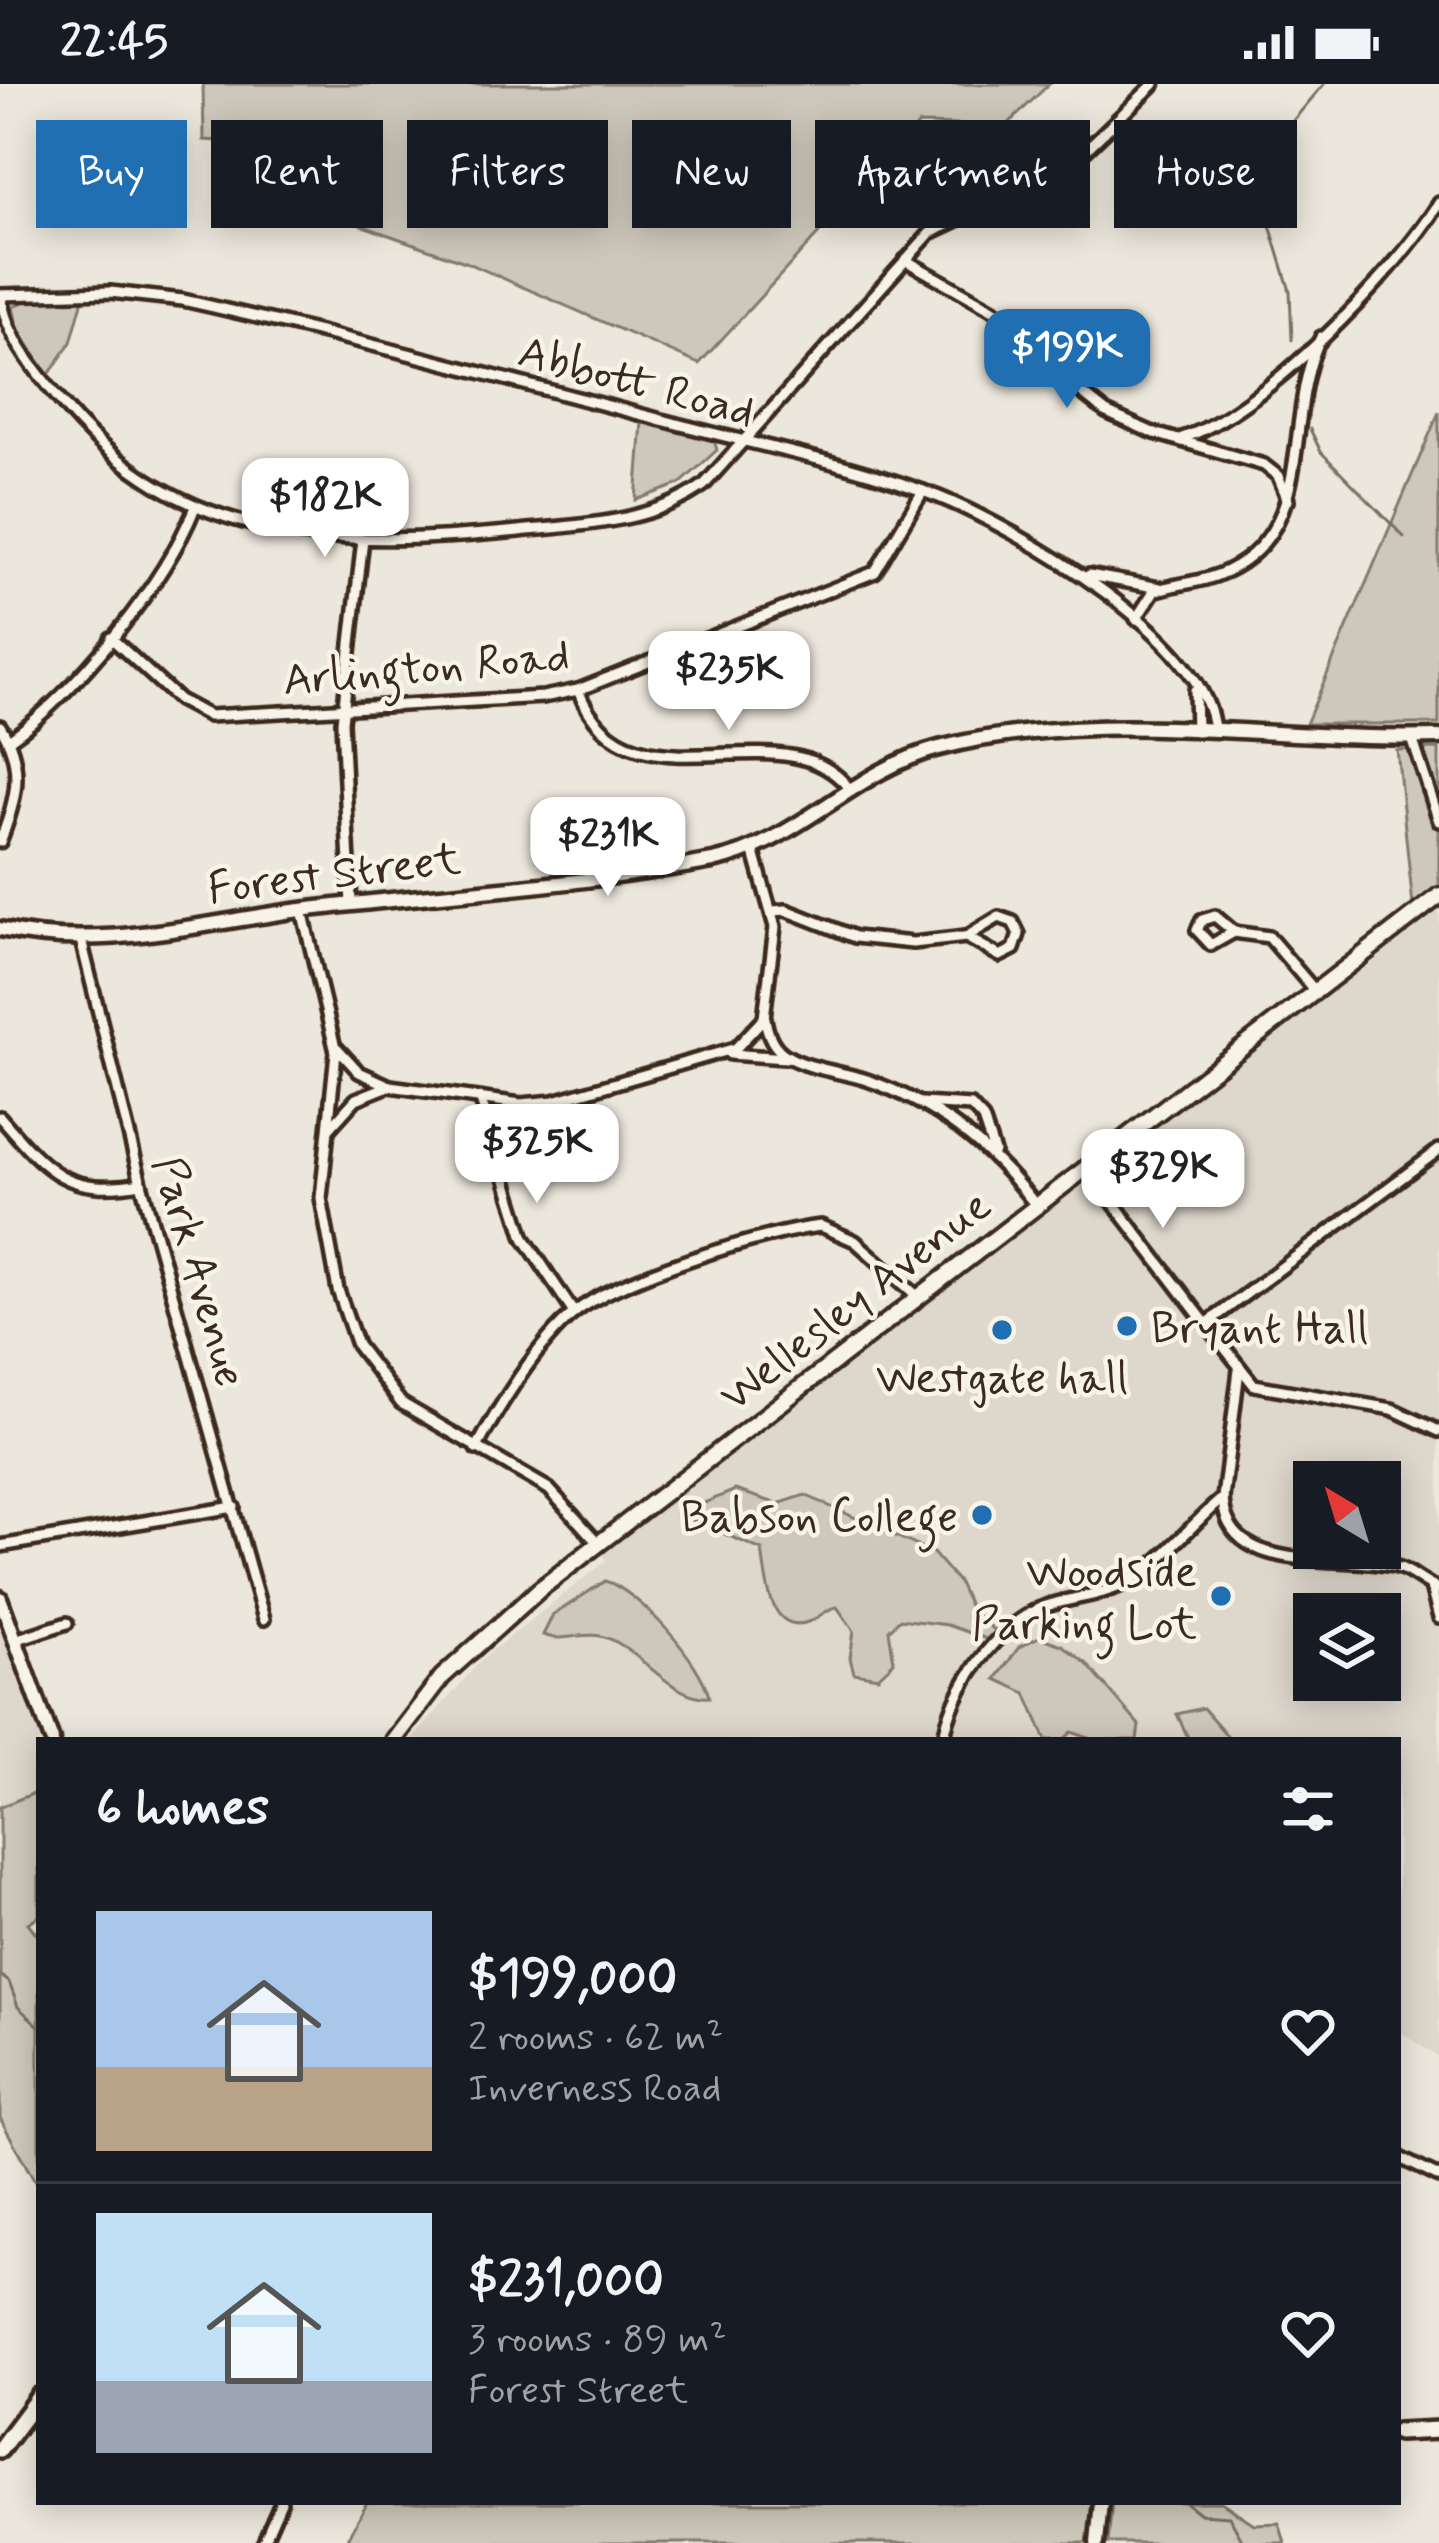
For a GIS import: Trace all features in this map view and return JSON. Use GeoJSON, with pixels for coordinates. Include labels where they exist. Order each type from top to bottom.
{"type":"FeatureCollection","features":[{"type":"Feature","properties":{"kind":"main road","name":"Wellesley Avenue"},"geometry":{"type":"LineString","coordinates":[[396,1737],[455,1664],[598,1543],[1439,896]]}},
{"type":"Feature","properties":{"kind":"main road"},"geometry":{"type":"LineString","coordinates":[[0,2449],[36,2401]]}},
{"type":"Feature","properties":{"kind":"street"},"geometry":{"type":"LineString","coordinates":[[1,295],[23,352],[85,431],[136,475],[195,508],[272,530],[363,539],[537,530],[649,512],[695,491],[745,442],[904,260],[944,222],[1075,163],[1154,84]]}},
{"type":"Feature","properties":{"kind":"street"},"geometry":{"type":"LineString","coordinates":[[1177,440],[1230,413],[1321,337],[1387,277],[1439,203]]}},
{"type":"Feature","properties":{"kind":"street"},"geometry":{"type":"LineString","coordinates":[[904,260],[997,312],[1097,406],[1177,440],[1264,465],[1279,476],[1288,500]]}},
{"type":"Feature","properties":{"kind":"street","name":"Abbott Road"},"geometry":{"type":"LineString","coordinates":[[1,295],[121,293],[183,301],[923,491],[1009,530],[1074,569],[1136,619],[1194,685],[1210,710],[1214,731]]}},
{"type":"Feature","properties":{"kind":"street"},"geometry":{"type":"LineString","coordinates":[[1074,569],[1104,580],[1160,588],[1202,581],[1244,562],[1273,535],[1288,500],[1303,388],[1321,337]]}},
{"type":"Feature","properties":{"kind":"street","name":"Arlington Road"},"geometry":{"type":"LineString","coordinates":[[111,638],[179,700],[201,713],[343,709],[578,690],[875,572],[923,491]]}},
{"type":"Feature","properties":{"kind":"street"},"geometry":{"type":"LineString","coordinates":[[9,740],[111,638],[162,571],[195,508]]}},
{"type":"Feature","properties":{"kind":"street"},"geometry":{"type":"LineString","coordinates":[[351,904],[343,709],[363,539]]}},
{"type":"Feature","properties":{"kind":"street"},"geometry":{"type":"LineString","coordinates":[[1136,619],[1147,598],[1160,588]]}},
{"type":"Feature","properties":{"kind":"street"},"geometry":{"type":"LineString","coordinates":[[1194,685],[1196,730]]}},
{"type":"Feature","properties":{"kind":"street"},"geometry":{"type":"LineString","coordinates":[[578,690],[601,722],[645,751],[673,757],[795,756],[825,766],[848,787]]}},
{"type":"Feature","properties":{"kind":"street"},"geometry":{"type":"LineString","coordinates":[[0,726],[9,740],[18,778],[0,842]]}},
{"type":"Feature","properties":{"kind":"street","name":"Forest Street"},"geometry":{"type":"LineString","coordinates":[[0,929],[81,940],[703,863],[753,849],[848,787],[906,758],[987,738],[1110,729],[1439,737]]}},
{"type":"Feature","properties":{"kind":"street"},"geometry":{"type":"LineString","coordinates":[[1412,738],[1439,821]]}},
{"type":"Feature","properties":{"kind":"street"},"geometry":{"type":"LineString","coordinates":[[753,849],[773,910],[765,1014],[771,1039],[791,1059]]}},
{"type":"Feature","properties":{"kind":"street"},"geometry":{"type":"LineString","coordinates":[[302,910],[334,1044],[322,1209],[338,1290],[357,1346],[401,1403],[555,1494],[598,1543]]}},
{"type":"Feature","properties":{"kind":"street"},"geometry":{"type":"LineString","coordinates":[[773,910],[786,910],[876,941],[966,937],[999,917],[1013,922],[1019,934],[1014,950],[1000,956],[966,937]]}},
{"type":"Feature","properties":{"kind":"street"},"geometry":{"type":"LineString","coordinates":[[1234,932],[1269,937],[1315,991]]}},
{"type":"Feature","properties":{"kind":"street","name":"Park Avenue"},"geometry":{"type":"LineString","coordinates":[[81,940],[141,1183],[264,1619]]}},
{"type":"Feature","properties":{"kind":"street"},"geometry":{"type":"LineString","coordinates":[[334,1044],[359,1072],[390,1086],[481,1100],[554,1101],[718,1055],[748,1039],[765,1014]]}},
{"type":"Feature","properties":{"kind":"street"},"geometry":{"type":"LineString","coordinates":[[718,1055],[791,1059],[922,1103],[971,1106],[982,1119],[996,1155],[1034,1204]]}},
{"type":"Feature","properties":{"kind":"street"},"geometry":{"type":"LineString","coordinates":[[326,1134],[356,1099],[390,1086]]}},
{"type":"Feature","properties":{"kind":"street"},"geometry":{"type":"LineString","coordinates":[[481,1100],[524,1238],[574,1313]]}},
{"type":"Feature","properties":{"kind":"street"},"geometry":{"type":"LineString","coordinates":[[922,1103],[996,1155]]}},
{"type":"Feature","properties":{"kind":"street"},"geometry":{"type":"LineString","coordinates":[[0,1117],[39,1160],[69,1182],[101,1189],[141,1183]]}},
{"type":"Feature","properties":{"kind":"street"},"geometry":{"type":"LineString","coordinates":[[1206,1324],[1439,1150]]}},
{"type":"Feature","properties":{"kind":"street"},"geometry":{"type":"LineString","coordinates":[[1085,1166],[1254,1385],[1393,1409],[1439,1431]]}},
{"type":"Feature","properties":{"kind":"street"},"geometry":{"type":"LineString","coordinates":[[476,1449],[496,1412],[574,1313],[657,1274],[821,1226],[855,1241],[916,1295]]}},
{"type":"Feature","properties":{"kind":"street"},"geometry":{"type":"LineString","coordinates":[[1239,1368],[1223,1498],[1228,1528],[1251,1548],[1402,1568],[1435,1588],[1439,1618]]}},
{"type":"Feature","properties":{"kind":"street"},"geometry":{"type":"LineString","coordinates":[[945,1737],[962,1687],[1010,1629],[1049,1604],[1127,1582],[1223,1498]]}},
{"type":"Feature","properties":{"kind":"street"},"geometry":{"type":"LineString","coordinates":[[0,1546],[234,1507]]}},
{"type":"Feature","properties":{"kind":"street"},"geometry":{"type":"LineString","coordinates":[[0,1598],[51,1737]]}},
{"type":"Feature","properties":{"kind":"street"},"geometry":{"type":"LineString","coordinates":[[15,1640],[67,1623]]}},
{"type":"Feature","properties":{"kind":"street"},"geometry":{"type":"LineString","coordinates":[[1401,2158],[1439,2177]]}},
{"type":"Feature","properties":{"kind":"street"},"geometry":{"type":"LineString","coordinates":[[262,2543],[279,2505]]}},
{"type":"Feature","properties":{"kind":"street"},"geometry":{"type":"LineString","coordinates":[[1097,2543],[1101,2505]]}},
{"type":"Feature","properties":{"kind":"shaded area"},"geometry":{"type":"Polygon","coordinates":[[[203,84],[1049,84],[1012,120],[815,120],[815,228],[824,228],[699,364],[468,263],[369,228],[383,228],[383,120],[211,120],[211,140],[204,140],[203,84]]]}},
{"type":"Feature","properties":{"kind":"shaded area"},"geometry":{"type":"Polygon","coordinates":[[[83,299],[71,342],[48,376],[18,329],[13,307],[25,301],[83,299]]]}},
{"type":"Feature","properties":{"kind":"shaded area"},"geometry":{"type":"Polygon","coordinates":[[[1439,412],[1439,724],[1306,724],[1439,412]]]}},
{"type":"Feature","properties":{"kind":"shaded area"},"geometry":{"type":"Polygon","coordinates":[[[642,422],[714,440],[717,450],[680,484],[636,500],[642,422]]]}},
{"type":"Feature","properties":{"kind":"shaded area"},"geometry":{"type":"Polygon","coordinates":[[[1439,749],[1439,886],[1413,906],[1397,750],[1439,749]]]}},
{"type":"Feature","properties":{"kind":"shaded area","name":"Babson College"},"geometry":{"type":"Polygon","coordinates":[[[1439,911],[1439,2058],[1401,2032],[1401,1737],[415,1737],[483,1658],[606,1561],[601,1552],[1439,911]]]}},
{"type":"Feature","properties":{"kind":"shaded area"},"geometry":{"type":"Polygon","coordinates":[[[735,1490],[778,1504],[805,1495],[933,1553],[959,1583],[972,1612],[995,1631],[992,1641],[947,1625],[900,1619],[889,1630],[894,1662],[878,1677],[854,1673],[850,1658],[854,1631],[837,1607],[811,1621],[786,1621],[772,1601],[762,1550],[678,1514],[735,1490]]]}},
{"type":"Feature","properties":{"kind":"shaded area"},"geometry":{"type":"Polygon","coordinates":[[[605,1581],[634,1598],[667,1630],[694,1666],[709,1697],[685,1692],[607,1638],[543,1635],[553,1615],[605,1581]]]}},
{"type":"Feature","properties":{"kind":"shaded area"},"geometry":{"type":"Polygon","coordinates":[[[0,1620],[44,1737],[36,1737],[36,1792],[0,1807],[0,1620]]]}},
{"type":"Feature","properties":{"kind":"shaded area"},"geometry":{"type":"Polygon","coordinates":[[[1039,1637],[1062,1645],[1086,1663],[1139,1725],[1137,1737],[1086,1737],[1072,1732],[1066,1737],[1045,1737],[1026,1693],[996,1679],[1019,1647],[1039,1637]]]}},
{"type":"Feature","properties":{"kind":"shaded area"},"geometry":{"type":"Polygon","coordinates":[[[1203,1708],[1228,1737],[1188,1737],[1177,1714],[1203,1708]]]}},
{"type":"Feature","properties":{"kind":"shaded area"},"geometry":{"type":"Polygon","coordinates":[[[36,1792],[36,1918],[28,1923],[36,1933],[36,2184],[0,2118],[0,1807],[36,1792]]]}},
{"type":"Feature","properties":{"kind":"shaded area"},"geometry":{"type":"Polygon","coordinates":[[[365,2505],[1092,2505],[1087,2543],[346,2543],[365,2505]]]}},
{"type":"Feature","properties":{"kind":"shaded area"},"geometry":{"type":"Polygon","coordinates":[[[1112,2505],[1226,2505],[1254,2524],[1279,2523],[1285,2543],[1108,2543],[1112,2505]]]}},
{"type":"Feature","properties":{"kind":"waterway"},"geometry":{"type":"LineString","coordinates":[[1292,340],[1290,291],[1265,209],[1285,130],[1324,84]]}},
{"type":"Feature","properties":{"kind":"waterway"},"geometry":{"type":"LineString","coordinates":[[1310,429],[1321,452],[1404,537]]}},
{"type":"Feature","properties":{"kind":"waterway"},"geometry":{"type":"LineString","coordinates":[[0,1975],[9,1982],[18,2007],[36,2023]]}},
{"type":"Feature","properties":{"kind":"waterway"},"geometry":{"type":"LineString","coordinates":[[1189,2505],[1200,2514],[1229,2516],[1244,2543]]}},
{"type":"Feature","properties":{"kind":"place","name":"Bryant Hall"},"geometry":{"type":"Point","coordinates":[1127,1326]}},
{"type":"Feature","properties":{"kind":"place","name":"Westgate hall"},"geometry":{"type":"Point","coordinates":[1002,1330]}},
{"type":"Feature","properties":{"kind":"place","name":"Babson College"},"geometry":{"type":"Point","coordinates":[982,1515]}},
{"type":"Feature","properties":{"kind":"place","name":"Woodside Parking Lot"},"geometry":{"type":"Point","coordinates":[1221,1596]}}]}
